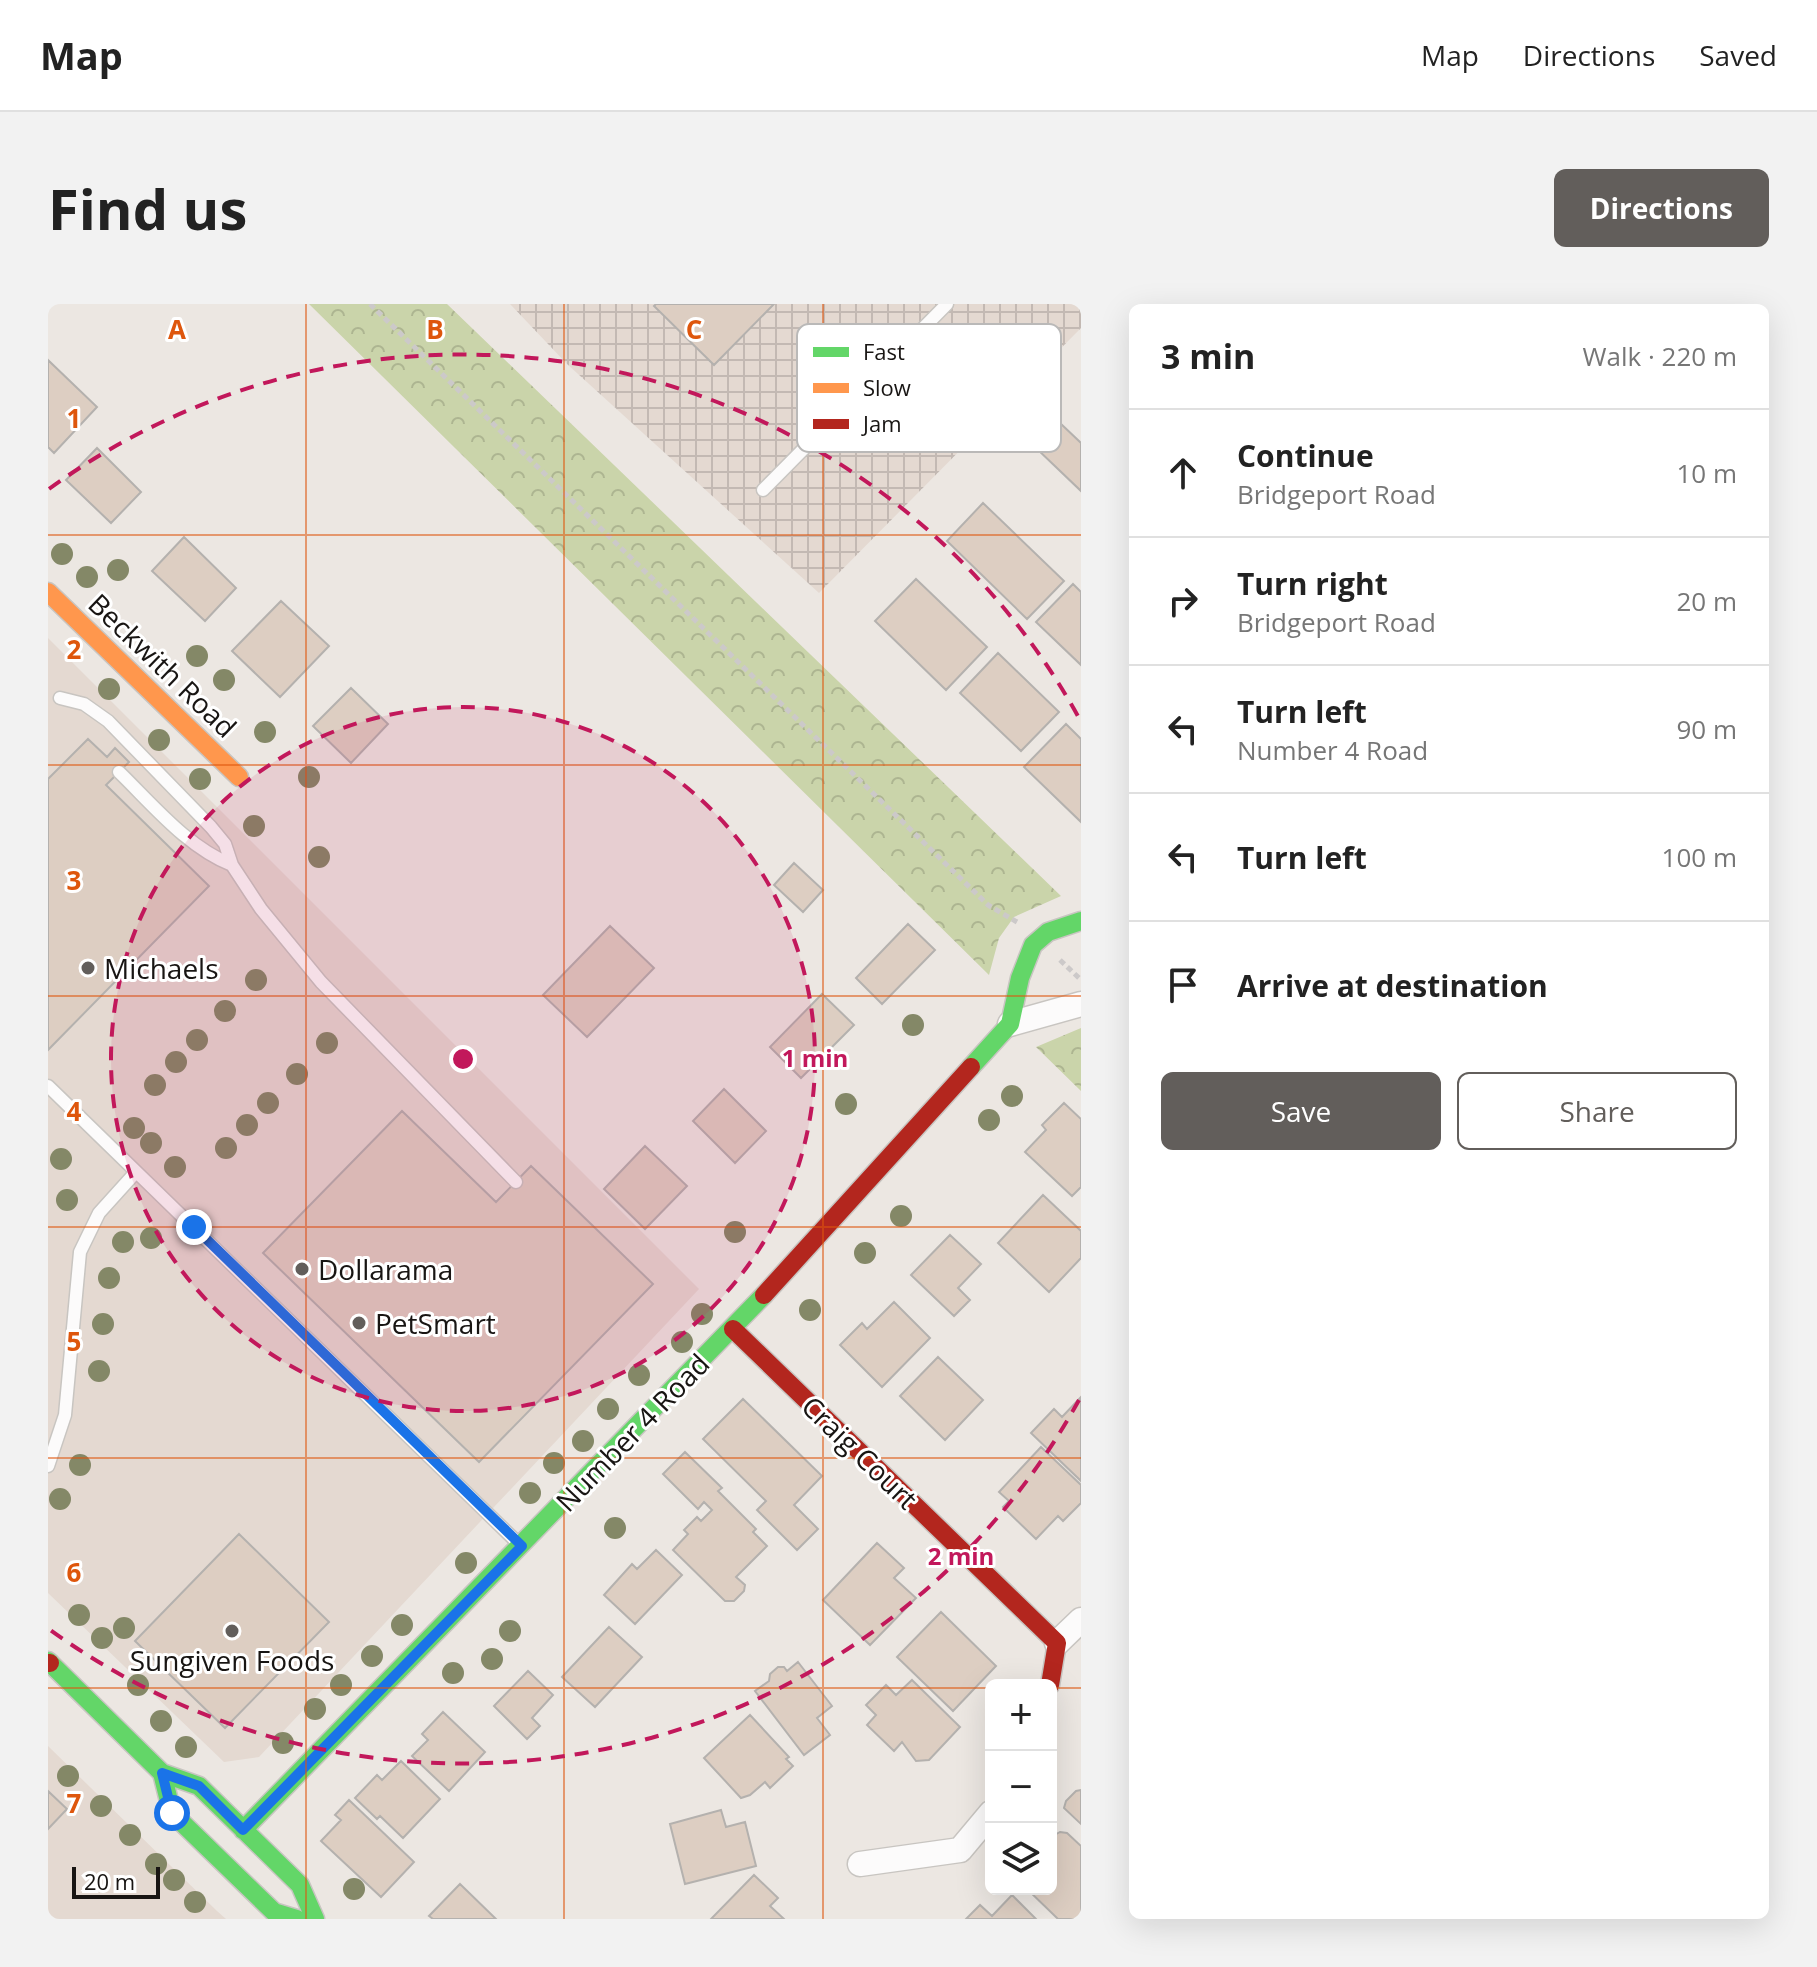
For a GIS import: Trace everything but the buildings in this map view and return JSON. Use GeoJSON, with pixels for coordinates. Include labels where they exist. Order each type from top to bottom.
{"type":"FeatureCollection","features":[{"type":"Feature","properties":{"kind":"street","name":"Beckwith Road"},"geometry":{"type":"LineString","coordinates":[[48,592],[239,777]]}},
{"type":"Feature","properties":{"kind":"street","name":"Number 4 Road"},"geometry":{"type":"LineString","coordinates":[[243,1830],[733,1329],[1010,1024],[1024,968],[1037,939],[1057,928],[1081,921]]}},
{"type":"Feature","properties":{"kind":"street"},"geometry":{"type":"LineString","coordinates":[[1010,1024],[1081,1004]]}},
{"type":"Feature","properties":{"kind":"street","name":"Craig Court"},"geometry":{"type":"LineString","coordinates":[[733,1329],[1057,1643]]}},
{"type":"Feature","properties":{"kind":"street"},"geometry":{"type":"LineString","coordinates":[[1051,1679],[1057,1643],[1081,1620]]}},
{"type":"Feature","properties":{"kind":"street"},"geometry":{"type":"LineString","coordinates":[[49,1662],[162,1773],[199,1786],[300,1885],[315,1919]]}},
{"type":"Feature","properties":{"kind":"street"},"geometry":{"type":"LineString","coordinates":[[162,1773],[172,1813],[274,1912],[297,1919]]}},
{"type":"Feature","properties":{"kind":"street"},"geometry":{"type":"LineString","coordinates":[[860,1864],[960,1850],[985,1820]]}},
{"type":"Feature","properties":{"kind":"lane"},"geometry":{"type":"LineString","coordinates":[[927,324],[947,304]]}},
{"type":"Feature","properties":{"kind":"lane"},"geometry":{"type":"LineString","coordinates":[[763,490],[801,452]]}},
{"type":"Feature","properties":{"kind":"lane"},"geometry":{"type":"LineString","coordinates":[[60,698],[84,704],[108,721],[211,827],[225,844],[232,865],[261,909],[321,982],[516,1182]]}},
{"type":"Feature","properties":{"kind":"lane"},"geometry":{"type":"LineString","coordinates":[[119,772],[192,842],[215,859],[232,865]]}},
{"type":"Feature","properties":{"kind":"lane"},"geometry":{"type":"LineString","coordinates":[[48,1086],[522,1546]]}},
{"type":"Feature","properties":{"kind":"lane"},"geometry":{"type":"LineString","coordinates":[[48,1466],[65,1415],[80,1252],[99,1213],[136,1172]]}},
{"type":"Feature","properties":{"kind":"path"},"geometry":{"type":"LineString","coordinates":[[370,304],[988,905],[1025,927]]}},
{"type":"Feature","properties":{"kind":"path"},"geometry":{"type":"LineString","coordinates":[[1056,956],[1075,975]]}},
{"type":"Feature","properties":{"kind":"shaded area"},"geometry":{"type":"Polygon","coordinates":[[[510,304],[1081,304],[1081,328],[1061,348],[1061,324],[797,324],[797,452],[958,452],[819,593],[567,364],[510,304]]]}},
{"type":"Feature","properties":{"kind":"shaded area"},"geometry":{"type":"Polygon","coordinates":[[[48,638],[699,1289],[259,1757],[224,1762],[48,1593],[48,638]]]}},
{"type":"Feature","properties":{"kind":"shaded area"},"geometry":{"type":"Polygon","coordinates":[[[48,1746],[217,1911],[226,1919],[48,1919],[48,1746]]]}},
{"type":"Feature","properties":{"kind":"green space"},"geometry":{"type":"Polygon","coordinates":[[[309,304],[447,304],[1061,896],[1014,917],[999,938],[989,975],[309,304]]]}},
{"type":"Feature","properties":{"kind":"green space"},"geometry":{"type":"Polygon","coordinates":[[[1081,1028],[1081,1091],[1036,1047],[1081,1028]]]}},
{"type":"Feature","properties":{"kind":"traffic: fast"},"geometry":{"type":"LineString","coordinates":[[971,1067],[1010,1024],[1020,978],[1033,945],[1048,932],[1081,921]]}},
{"type":"Feature","properties":{"kind":"traffic: fast"},"geometry":{"type":"LineString","coordinates":[[243,1830],[764,1295]]}},
{"type":"Feature","properties":{"kind":"traffic: fast"},"geometry":{"type":"LineString","coordinates":[[48,1661],[162,1773],[199,1786],[300,1885],[315,1919]]}},
{"type":"Feature","properties":{"kind":"traffic: fast"},"geometry":{"type":"LineString","coordinates":[[162,1773],[172,1813],[274,1912],[297,1919]]}},
{"type":"Feature","properties":{"kind":"traffic: slow"},"geometry":{"type":"LineString","coordinates":[[48,592],[239,777]]}},
{"type":"Feature","properties":{"kind":"traffic: jam"},"geometry":{"type":"LineString","coordinates":[[764,1295],[971,1067]]}},
{"type":"Feature","properties":{"kind":"traffic: jam"},"geometry":{"type":"LineString","coordinates":[[733,1329],[1057,1643],[1051,1679]]}},
{"type":"Feature","properties":{"kind":"place","name":"Michaels"},"geometry":{"type":"Point","coordinates":[88,968]}},
{"type":"Feature","properties":{"kind":"place","name":"Dollarama"},"geometry":{"type":"Point","coordinates":[302,1269]}},
{"type":"Feature","properties":{"kind":"place","name":"PetSmart"},"geometry":{"type":"Point","coordinates":[359,1323]}},
{"type":"Feature","properties":{"kind":"place","name":"Sungiven Foods"},"geometry":{"type":"Point","coordinates":[232,1631]}},
{"type":"Feature","properties":{"kind":"route"},"geometry":{"type":"LineString","coordinates":[[172,1813],[162,1773],[199,1786],[243,1830],[522,1546],[194,1227]]}}]}
